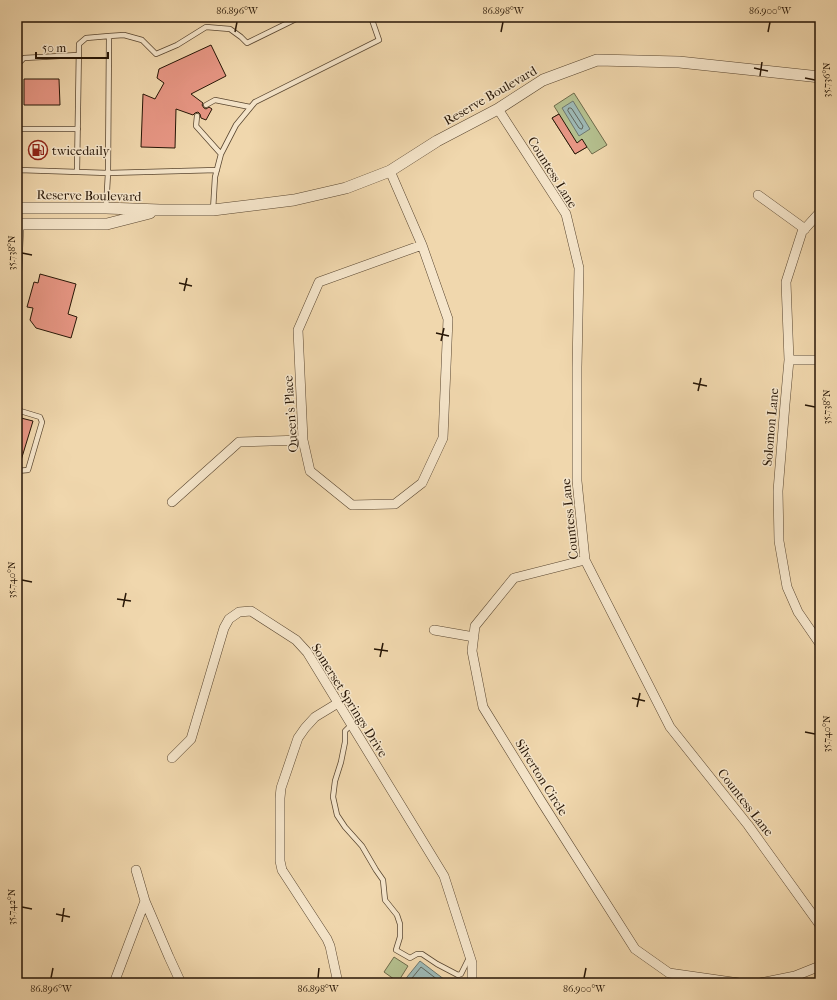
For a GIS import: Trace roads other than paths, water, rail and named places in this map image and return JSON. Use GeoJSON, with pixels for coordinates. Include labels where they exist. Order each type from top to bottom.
{"type":"FeatureCollection","features":[{"type":"Feature","properties":{"kind":"street","name":"Reserve Boulevard"},"geometry":{"type":"LineString","coordinates":[[18,208],[213,210],[294,200],[346,188],[390,171],[437,141],[498,110],[543,80],[597,60],[679,62],[820,77]]}},
{"type":"Feature","properties":{"kind":"street","name":"Countess Lane"},"geometry":{"type":"LineString","coordinates":[[498,110],[566,214],[579,268],[577,367],[578,481],[585,560],[670,727],[748,825],[820,925]]}},
{"type":"Feature","properties":{"kind":"street","name":"Queen's Place"},"geometry":{"type":"LineString","coordinates":[[390,171],[422,245],[448,319],[443,438],[422,483],[395,504],[352,505],[310,472],[303,440],[298,330],[319,282],[422,245]]}},
{"type":"Feature","properties":{"kind":"street"},"geometry":{"type":"LineString","coordinates":[[758,195],[805,229]]}},
{"type":"Feature","properties":{"kind":"street"},"geometry":{"type":"LineString","coordinates":[[17,272],[18,208]]}},
{"type":"Feature","properties":{"kind":"street","name":"Reserve Boulevard"},"geometry":{"type":"LineString","coordinates":[[18,224],[107,224],[160,210]]}},
{"type":"Feature","properties":{"kind":"street","name":"Solomon Lane"},"geometry":{"type":"LineString","coordinates":[[820,212],[802,232],[786,282],[789,360],[778,491],[779,541],[787,587],[798,612],[820,644]]}},
{"type":"Feature","properties":{"kind":"street"},"geometry":{"type":"LineString","coordinates":[[789,360],[820,360]]}},
{"type":"Feature","properties":{"kind":"street"},"geometry":{"type":"LineString","coordinates":[[172,502],[239,442],[303,440]]}},
{"type":"Feature","properties":{"kind":"street","name":"Silverton Circle"},"geometry":{"type":"LineString","coordinates":[[585,560],[514,578],[475,626],[472,651],[484,708],[635,949],[669,973],[739,983]]}},
{"type":"Feature","properties":{"kind":"street","name":"Somerset Springs Drive"},"geometry":{"type":"LineString","coordinates":[[172,758],[191,739],[224,628],[229,619],[238,612],[252,611],[296,640],[307,652],[444,876],[472,963],[472,983]]}},
{"type":"Feature","properties":{"kind":"street"},"geometry":{"type":"LineString","coordinates":[[434,630],[474,637]]}},
{"type":"Feature","properties":{"kind":"street"},"geometry":{"type":"LineString","coordinates":[[338,703],[315,717],[298,738],[281,788],[280,861],[282,870],[327,939],[330,946],[338,983]]}},
{"type":"Feature","properties":{"kind":"street"},"geometry":{"type":"LineString","coordinates":[[136,870],[145,901],[181,983]]}},
{"type":"Feature","properties":{"kind":"street"},"geometry":{"type":"LineString","coordinates":[[114,983],[145,901]]}},
{"type":"Feature","properties":{"kind":"street"},"geometry":{"type":"LineString","coordinates":[[760,983],[795,976],[820,966]]}},
{"type":"Feature","properties":{"kind":"lane"},"geometry":{"type":"LineString","coordinates":[[77,172],[78,44],[86,38],[124,35],[142,40],[156,54],[177,45],[206,27],[230,29],[247,43],[300,17]]}},
{"type":"Feature","properties":{"kind":"lane"},"geometry":{"type":"LineString","coordinates":[[213,210],[214,177],[221,154],[236,125],[250,107],[255,102],[379,40],[371,17]]}},
{"type":"Feature","properties":{"kind":"lane"},"geometry":{"type":"LineString","coordinates":[[106,208],[108,173],[109,36]]}},
{"type":"Feature","properties":{"kind":"lane"},"geometry":{"type":"LineString","coordinates":[[17,65],[24,58],[78,55]]}},
{"type":"Feature","properties":{"kind":"lane"},"geometry":{"type":"LineString","coordinates":[[206,105],[215,100],[250,107]]}},
{"type":"Feature","properties":{"kind":"lane"},"geometry":{"type":"LineString","coordinates":[[197,116],[196,126],[221,154]]}},
{"type":"Feature","properties":{"kind":"lane"},"geometry":{"type":"LineString","coordinates":[[17,129],[78,129]]}},
{"type":"Feature","properties":{"kind":"lane"},"geometry":{"type":"LineString","coordinates":[[18,208],[18,170],[108,173],[217,170]]}},
{"type":"Feature","properties":{"kind":"lane"},"geometry":{"type":"LineString","coordinates":[[17,410],[40,417],[42,422],[28,470],[17,471]]}},
{"type":"Feature","properties":{"kind":"lane"},"geometry":{"type":"LineString","coordinates":[[352,725],[346,731],[333,797],[337,816],[362,846],[383,880],[386,900],[397,914],[400,924],[400,937],[396,950],[410,958],[417,954],[422,954],[458,975],[461,974],[470,956]]}},
{"type":"Feature","properties":{"kind":"water"},"geometry":{"type":"Polygon","coordinates":[[[573,101],[590,129],[579,136],[562,108],[573,101]]]}},
{"type":"Feature","properties":{"kind":"water"},"geometry":{"type":"Polygon","coordinates":[[[420,961],[449,983],[403,982],[420,961]]]}},
{"type":"Feature","properties":{"kind":"place","name":"twicedaily"},"geometry":{"type":"Point","coordinates":[38,150]}}]}
